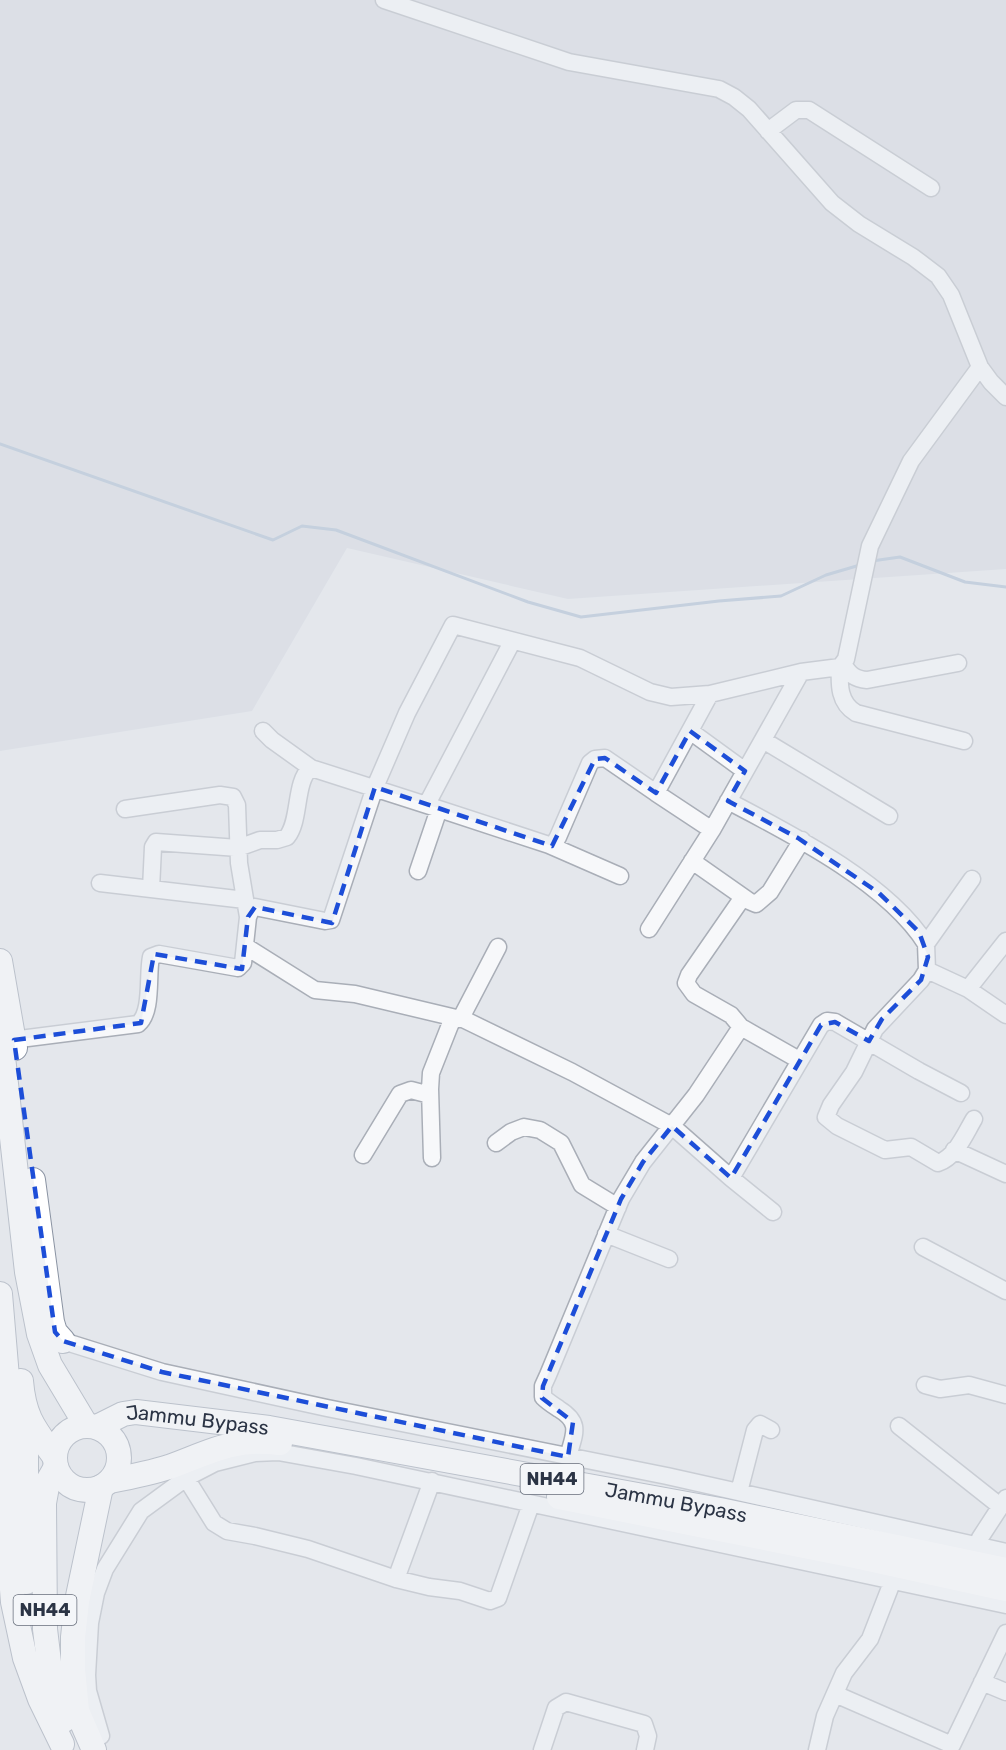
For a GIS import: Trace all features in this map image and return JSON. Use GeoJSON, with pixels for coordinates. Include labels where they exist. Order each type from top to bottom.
{"type":"FeatureCollection","features":[{"type":"Feature","properties":{"kind":"highway"},"geometry":{"type":"LineString","coordinates":[[0,961],[6,1037],[4,1092],[12,1170],[39,1334],[50,1365],[91,1426]]}},
{"type":"Feature","properties":{"kind":"highway"},"geometry":{"type":"LineString","coordinates":[[6,1037],[18,1084],[12,1170],[22,1396],[32,1425],[55,1462]]}},
{"type":"Feature","properties":{"kind":"highway"},"geometry":{"type":"LineString","coordinates":[[0,1152],[12,1170],[42,1236],[52,1322],[55,1332],[63,1341]]}},
{"type":"Feature","properties":{"kind":"highway"},"geometry":{"type":"LineString","coordinates":[[0,1294],[11,1446],[26,1590],[31,1619],[47,1656]]}},
{"type":"Feature","properties":{"kind":"highway"},"geometry":{"type":"LineString","coordinates":[[26,1412],[11,1446],[9,1552],[13,1602],[25,1658],[40,1699],[67,1748]]}},
{"type":"Feature","properties":{"kind":"highway","name":"Jammu Bypass"},"geometry":{"type":"LineString","coordinates":[[91,1426],[135,1412],[269,1428],[720,1510],[976,1549],[1006,1570]]}},
{"type":"Feature","properties":{"kind":"highway","name":"NH44"},"geometry":{"type":"LineString","coordinates":[[55,1462],[61,1477],[69,1485],[79,1490],[90,1490],[106,1484],[117,1472],[120,1461],[119,1450],[107,1432],[91,1426],[70,1430],[62,1436],[57,1444],[55,1462],[46,1491],[43,1522],[47,1656],[51,1679],[69,1711],[100,1745]]}},
{"type":"Feature","properties":{"kind":"highway","name":"Jammu Bypass"},"geometry":{"type":"LineString","coordinates":[[106,1484],[167,1467],[230,1444],[268,1442],[363,1457],[855,1556],[1006,1589]]}},
{"type":"Feature","properties":{"kind":"highway","name":"NH44"},"geometry":{"type":"LineString","coordinates":[[67,1748],[77,1601],[106,1484]]}},
{"type":"Feature","properties":{"kind":"street"},"geometry":{"type":"LineString","coordinates":[[384,0],[569,62],[719,89],[734,96],[749,109],[842,212],[913,257],[938,276],[951,295],[980,367],[1006,397]]}},
{"type":"Feature","properties":{"kind":"street"},"geometry":{"type":"LineString","coordinates":[[768,131],[796,110],[809,110],[931,188]]}},
{"type":"Feature","properties":{"kind":"street"},"geometry":{"type":"LineString","coordinates":[[964,741],[856,713],[849,709],[841,695],[841,666],[846,658],[868,556],[877,529],[911,460],[980,367]]}},
{"type":"Feature","properties":{"kind":"street"},"geometry":{"type":"LineString","coordinates":[[100,883],[151,889],[250,910],[260,907],[325,921],[331,920],[375,787],[407,713],[453,625],[580,658],[650,692],[671,697],[710,694],[801,672],[841,666],[858,680],[867,680],[958,663]]}},
{"type":"Feature","properties":{"kind":"street"},"geometry":{"type":"LineString","coordinates":[[418,871],[433,807],[512,642]]}},
{"type":"Feature","properties":{"kind":"street"},"geometry":{"type":"LineString","coordinates":[[649,929],[712,831],[801,672]]}},
{"type":"Feature","properties":{"kind":"street"},"geometry":{"type":"LineString","coordinates":[[656,793],[710,694]]}},
{"type":"Feature","properties":{"kind":"street"},"geometry":{"type":"LineString","coordinates":[[263,731],[311,768],[549,845],[620,876]]}},
{"type":"Feature","properties":{"kind":"street"},"geometry":{"type":"LineString","coordinates":[[690,731],[745,771]]}},
{"type":"Feature","properties":{"kind":"street"},"geometry":{"type":"LineString","coordinates":[[763,740],[889,816]]}},
{"type":"Feature","properties":{"kind":"street"},"geometry":{"type":"LineString","coordinates":[[549,845],[554,844],[558,837],[590,764],[595,759],[605,758],[712,831]]}},
{"type":"Feature","properties":{"kind":"street"},"geometry":{"type":"LineString","coordinates":[[151,889],[153,847],[156,842],[238,848],[260,840],[283,839],[290,834],[304,776],[311,768]]}},
{"type":"Feature","properties":{"kind":"street"},"geometry":{"type":"LineString","coordinates":[[6,1037],[138,1024],[145,1015],[150,962],[154,954],[238,968],[243,963],[247,908],[239,863],[237,805],[233,796],[220,795],[125,809]]}},
{"type":"Feature","properties":{"kind":"street"},"geometry":{"type":"LineString","coordinates":[[728,801],[802,840],[879,893],[919,932],[926,944],[927,970],[921,980],[882,1020],[854,1072],[826,1114],[829,1121],[885,1150],[911,1147],[938,1163],[948,1158],[974,1119]]}},
{"type":"Feature","properties":{"kind":"street"},"geometry":{"type":"LineString","coordinates":[[692,861],[753,903],[762,900],[774,886],[802,840]]}},
{"type":"Feature","properties":{"kind":"street"},"geometry":{"type":"LineString","coordinates":[[926,944],[972,879]]}},
{"type":"Feature","properties":{"kind":"street"},"geometry":{"type":"LineString","coordinates":[[744,897],[689,975],[687,983],[694,994],[731,1015],[741,1027],[799,1060]]}},
{"type":"Feature","properties":{"kind":"street"},"geometry":{"type":"LineString","coordinates":[[968,989],[1006,941]]}},
{"type":"Feature","properties":{"kind":"street"},"geometry":{"type":"LineString","coordinates":[[245,946],[315,990],[355,994],[459,1018],[572,1072],[672,1126],[773,1212]]}},
{"type":"Feature","properties":{"kind":"street"},"geometry":{"type":"LineString","coordinates":[[432,1158],[430,1095],[434,1063],[450,1025],[459,1018],[498,947]]}},
{"type":"Feature","properties":{"kind":"street"},"geometry":{"type":"LineString","coordinates":[[927,970],[968,989],[1006,1015]]}},
{"type":"Feature","properties":{"kind":"street"},"geometry":{"type":"LineString","coordinates":[[731,1178],[817,1030],[827,1021],[835,1022],[961,1093]]}},
{"type":"Feature","properties":{"kind":"street"},"geometry":{"type":"LineString","coordinates":[[568,1456],[574,1434],[573,1422],[567,1413],[543,1397],[543,1386],[618,1207],[643,1162],[696,1095],[741,1027]]}},
{"type":"Feature","properties":{"kind":"street"},"geometry":{"type":"LineString","coordinates":[[363,1155],[400,1094],[411,1090],[430,1095]]}},
{"type":"Feature","properties":{"kind":"street"},"geometry":{"type":"LineString","coordinates":[[496,1143],[524,1126],[540,1130],[561,1143],[582,1185],[618,1207]]}},
{"type":"Feature","properties":{"kind":"street"},"geometry":{"type":"LineString","coordinates":[[954,1150],[1006,1174]]}},
{"type":"Feature","properties":{"kind":"street"},"geometry":{"type":"LineString","coordinates":[[606,1234],[669,1259]]}},
{"type":"Feature","properties":{"kind":"street"},"geometry":{"type":"LineString","coordinates":[[923,1246],[1006,1291]]}},
{"type":"Feature","properties":{"kind":"street"},"geometry":{"type":"LineString","coordinates":[[63,1341],[162,1372],[739,1492],[976,1549],[1006,1552]]}},
{"type":"Feature","properties":{"kind":"street"},"geometry":{"type":"LineString","coordinates":[[925,1385],[940,1389],[969,1385],[1006,1395]]}},
{"type":"Feature","properties":{"kind":"street"},"geometry":{"type":"LineString","coordinates":[[739,1492],[755,1430],[760,1424],[771,1430]]}},
{"type":"Feature","properties":{"kind":"street"},"geometry":{"type":"LineString","coordinates":[[899,1426],[1003,1502],[976,1549]]}},
{"type":"Feature","properties":{"kind":"street"},"geometry":{"type":"LineString","coordinates":[[11,1446],[55,1462]]}},
{"type":"Feature","properties":{"kind":"street"},"geometry":{"type":"LineString","coordinates":[[100,1745],[87,1675],[90,1623],[96,1593],[105,1569],[141,1511],[186,1478],[215,1463],[255,1453],[278,1452],[432,1481],[1006,1605]]}},
{"type":"Feature","properties":{"kind":"street"},"geometry":{"type":"LineString","coordinates":[[186,1478],[219,1527],[308,1549],[396,1580],[490,1600],[498,1598],[531,1504]]}},
{"type":"Feature","properties":{"kind":"street"},"geometry":{"type":"LineString","coordinates":[[396,1580],[432,1481]]}},
{"type":"Feature","properties":{"kind":"street"},"geometry":{"type":"LineString","coordinates":[[976,1549],[1006,1544]]}},
{"type":"Feature","properties":{"kind":"street"},"geometry":{"type":"LineString","coordinates":[[816,1750],[825,1716],[844,1673],[870,1639],[893,1580]]}},
{"type":"Feature","properties":{"kind":"street"},"geometry":{"type":"LineString","coordinates":[[835,1694],[950,1748],[1006,1633]]}},
{"type":"Feature","properties":{"kind":"street"},"geometry":{"type":"LineString","coordinates":[[982,1682],[1006,1692]]}},
{"type":"Feature","properties":{"kind":"street"},"geometry":{"type":"LineString","coordinates":[[542,1750],[555,1708],[566,1702],[639,1721],[647,1729],[645,1750]]}},
{"type":"Feature","properties":{"kind":"highlighted area"},"geometry":{"type":"Polygon","coordinates":[[[690,731],[745,771],[728,801],[798,838],[879,893],[919,932],[928,957],[921,980],[882,1019],[869,1041],[835,1022],[821,1025],[731,1178],[672,1126],[643,1162],[621,1199],[543,1386],[542,1398],[573,1422],[568,1457],[162,1372],[63,1341],[55,1332],[14,1040],[141,1023],[154,954],[242,969],[248,917],[255,907],[332,923],[375,787],[552,846],[595,759],[605,758],[656,793],[690,731]]]}},
{"type":"Feature","properties":{"kind":"shaded area"},"geometry":{"type":"Polygon","coordinates":[[[0,0],[1006,0],[1006,569],[568,599],[347,548],[252,711],[0,751],[0,0]]]}},
{"type":"Feature","properties":{"kind":"waterway"},"geometry":{"type":"LineString","coordinates":[[0,444],[273,540],[302,526],[336,530],[528,602],[581,617],[781,596],[826,575],[860,565]]}},
{"type":"Feature","properties":{"kind":"waterway"},"geometry":{"type":"LineString","coordinates":[[872,561],[900,557],[965,582],[1006,587]]}}]}
